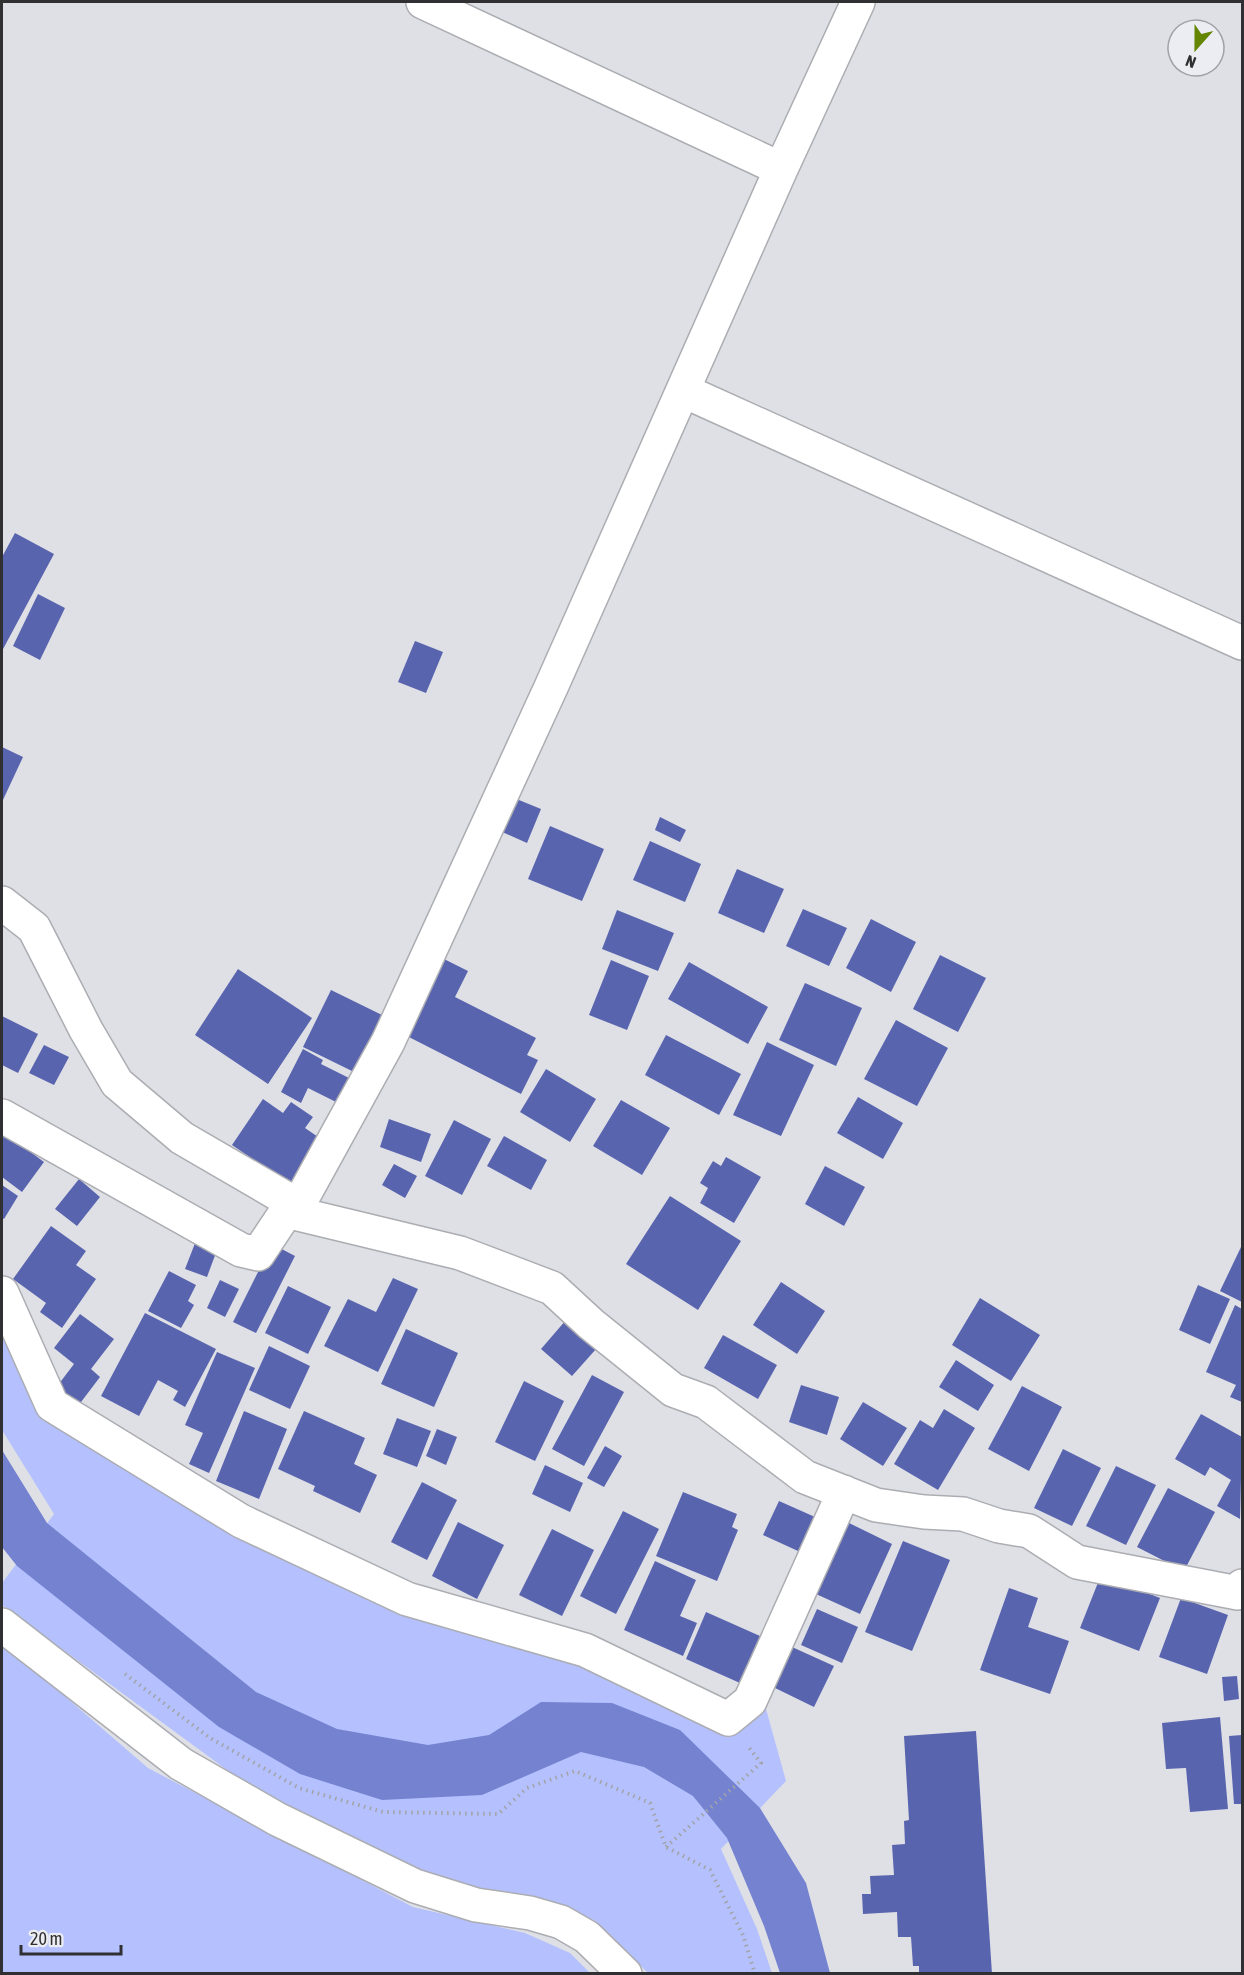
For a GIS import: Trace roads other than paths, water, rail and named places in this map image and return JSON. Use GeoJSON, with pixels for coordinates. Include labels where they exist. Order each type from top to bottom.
{"type":"FeatureCollection","features":[{"type":"Feature","properties":{"kind":"street"},"geometry":{"type":"LineString","coordinates":[[423,2],[781,169]]}},
{"type":"Feature","properties":{"kind":"street"},"geometry":{"type":"LineString","coordinates":[[2,1116],[241,1250],[258,1254],[284,1215],[296,1209],[388,1042],[552,686],[781,169],[858,2]]}},
{"type":"Feature","properties":{"kind":"street"},"geometry":{"type":"LineString","coordinates":[[684,391],[1242,643]]}},
{"type":"Feature","properties":{"kind":"street"},"geometry":{"type":"LineString","coordinates":[[2,903],[34,928],[86,1030],[117,1083],[182,1138],[296,1209],[460,1252],[552,1288],[591,1324],[673,1390],[706,1402],[806,1477],[876,1505],[924,1512],[963,1514],[999,1526],[1029,1531],[1077,1562],[1241,1594]]}},
{"type":"Feature","properties":{"kind":"street"},"geometry":{"type":"LineString","coordinates":[[2,1293],[52,1405],[241,1521],[407,1599],[585,1650],[728,1719],[750,1701],[844,1492]]}},
{"type":"Feature","properties":{"kind":"street"},"geometry":{"type":"LineString","coordinates":[[2,1625],[181,1764],[277,1819],[415,1886],[476,1905],[530,1913],[561,1922],[587,1937],[625,1974]]}}]}
